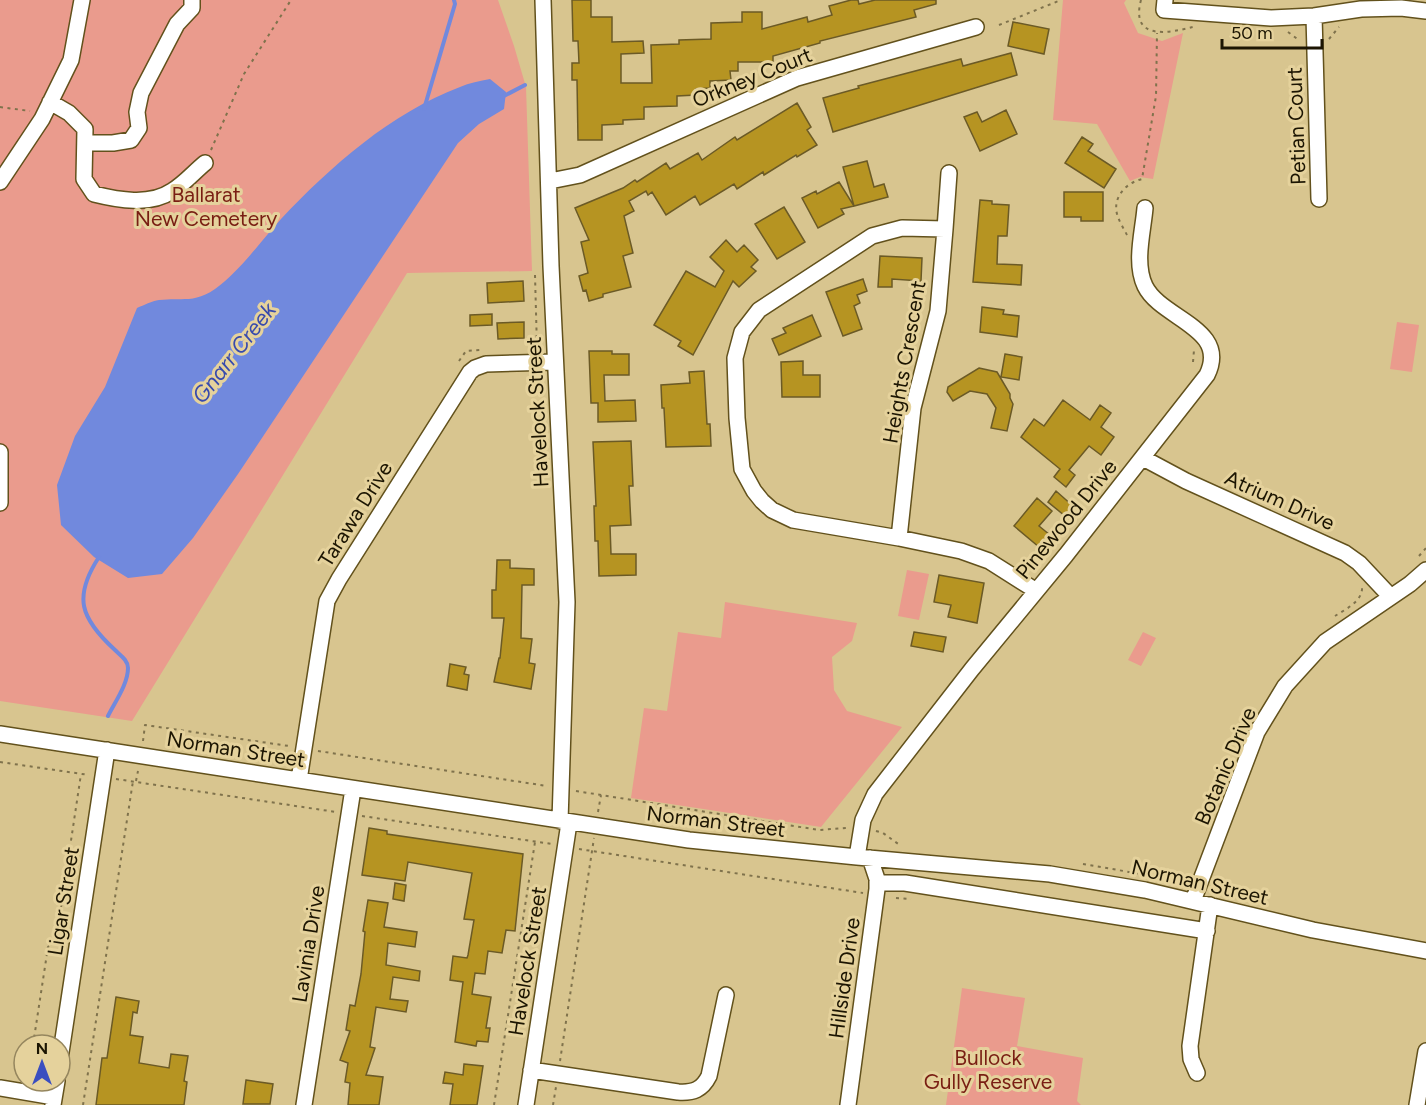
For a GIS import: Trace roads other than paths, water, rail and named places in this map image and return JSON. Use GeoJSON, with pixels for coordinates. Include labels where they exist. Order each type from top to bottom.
{"type":"FeatureCollection","features":[{"type":"Feature","properties":{"kind":"street"},"geometry":{"type":"LineString","coordinates":[[0,182],[47,108],[71,60],[82,0]]}},
{"type":"Feature","properties":{"kind":"street"},"geometry":{"type":"LineString","coordinates":[[86,143],[131,140],[139,128],[137,112],[141,93],[177,24],[192,8],[192,0]]}},
{"type":"Feature","properties":{"kind":"street","name":"Havelock Street"},"geometry":{"type":"LineString","coordinates":[[526,1105],[566,847],[562,789],[567,602],[555,362],[543,0]]}},
{"type":"Feature","properties":{"kind":"street"},"geometry":{"type":"LineString","coordinates":[[1165,0],[1164,10],[1271,18],[1314,16],[1361,9],[1401,8],[1426,11]]}},
{"type":"Feature","properties":{"kind":"street","name":"Petian Court"},"geometry":{"type":"LineString","coordinates":[[1314,16],[1319,199]]}},
{"type":"Feature","properties":{"kind":"street","name":"Orkney Court"},"geometry":{"type":"LineString","coordinates":[[550,181],[580,175],[797,78],[976,27]]}},
{"type":"Feature","properties":{"kind":"street"},"geometry":{"type":"LineString","coordinates":[[47,108],[69,113],[85,129],[84,179],[94,194],[119,201],[156,198],[172,192],[205,163]]}},
{"type":"Feature","properties":{"kind":"street","name":"Heights Crescent"},"geometry":{"type":"LineString","coordinates":[[898,538],[912,417],[938,311],[949,172]]}},
{"type":"Feature","properties":{"kind":"street","name":"Pinewood Drive"},"geometry":{"type":"LineString","coordinates":[[864,858],[861,829],[867,808],[875,794],[1207,375],[1213,357],[1205,338],[1155,299],[1144,283],[1140,264],[1145,208]]}},
{"type":"Feature","properties":{"kind":"street"},"geometry":{"type":"LineString","coordinates":[[945,229],[895,229],[879,233],[856,245],[759,310],[742,332],[735,358],[740,458],[747,479],[762,501],[772,510],[793,520],[898,538],[976,556],[989,561],[1035,590]]}},
{"type":"Feature","properties":{"kind":"street","name":"Tarawa Drive"},"geometry":{"type":"LineString","coordinates":[[299,780],[325,613],[331,592],[470,372],[480,365],[555,362]]}},
{"type":"Feature","properties":{"kind":"street"},"geometry":{"type":"LineString","coordinates":[[0,452],[0,503]]}},
{"type":"Feature","properties":{"kind":"street","name":"Atrium Drive"},"geometry":{"type":"LineString","coordinates":[[1143,458],[1186,481],[1337,549],[1359,563],[1390,596]]}},
{"type":"Feature","properties":{"kind":"street","name":"Botanic Drive"},"geometry":{"type":"LineString","coordinates":[[1193,902],[1257,732],[1286,686],[1325,642],[1410,584],[1421,565]]}},
{"type":"Feature","properties":{"kind":"street","name":"Norman Street"},"geometry":{"type":"LineString","coordinates":[[0,734],[689,840],[1050,874],[1145,890],[1313,930],[1426,951]]}},
{"type":"Feature","properties":{"kind":"street","name":"Ligar Street"},"geometry":{"type":"LineString","coordinates":[[64,1033],[107,750]]}},
{"type":"Feature","properties":{"kind":"street","name":"Lavinia Drive"},"geometry":{"type":"LineString","coordinates":[[304,1105],[353,789]]}},
{"type":"Feature","properties":{"kind":"street","name":"Hillside Drive"},"geometry":{"type":"LineString","coordinates":[[848,1105],[877,889],[864,858]]}},
{"type":"Feature","properties":{"kind":"street"},"geometry":{"type":"LineString","coordinates":[[877,889],[905,883],[1207,931]]}},
{"type":"Feature","properties":{"kind":"street"},"geometry":{"type":"LineString","coordinates":[[1197,1073],[1191,1059],[1190,1046],[1210,905]]}},
{"type":"Feature","properties":{"kind":"street"},"geometry":{"type":"LineString","coordinates":[[531,1070],[678,1092],[698,1090],[704,1086],[709,1076],[726,995]]}},
{"type":"Feature","properties":{"kind":"street"},"geometry":{"type":"LineString","coordinates":[[1417,1105],[1426,1051]]}},
{"type":"Feature","properties":{"kind":"street"},"geometry":{"type":"LineString","coordinates":[[0,1088],[54,1101]]}},
{"type":"Feature","properties":{"kind":"water"},"geometry":{"type":"Polygon","coordinates":[[[490,79],[506,92],[504,109],[479,124],[458,143],[193,538],[162,574],[128,578],[94,557],[61,525],[57,485],[75,436],[105,387],[137,308],[159,300],[200,297],[215,289],[242,265],[300,199],[363,143],[410,111],[435,98],[467,84],[490,79]]]}},
{"type":"Feature","properties":{"kind":"waterway","name":"Gnarr Creek"},"geometry":{"type":"LineString","coordinates":[[424,109],[455,4],[454,0]]}},
{"type":"Feature","properties":{"kind":"waterway"},"geometry":{"type":"LineString","coordinates":[[502,97],[525,85]]}},
{"type":"Feature","properties":{"kind":"waterway","name":"Gnarr Creek"},"geometry":{"type":"LineString","coordinates":[[99,557],[86,584],[83,596],[84,606],[94,628],[123,658],[128,668],[124,687],[108,716]]}},
{"type":"Feature","properties":{"kind":"park label","name":"Ballarat New Cemetery"},"geometry":{"type":"Point","coordinates":[206,206]}},
{"type":"Feature","properties":{"kind":"park label","name":"Bullock Gully Reserve"},"geometry":{"type":"Point","coordinates":[988,1069]}}]}
